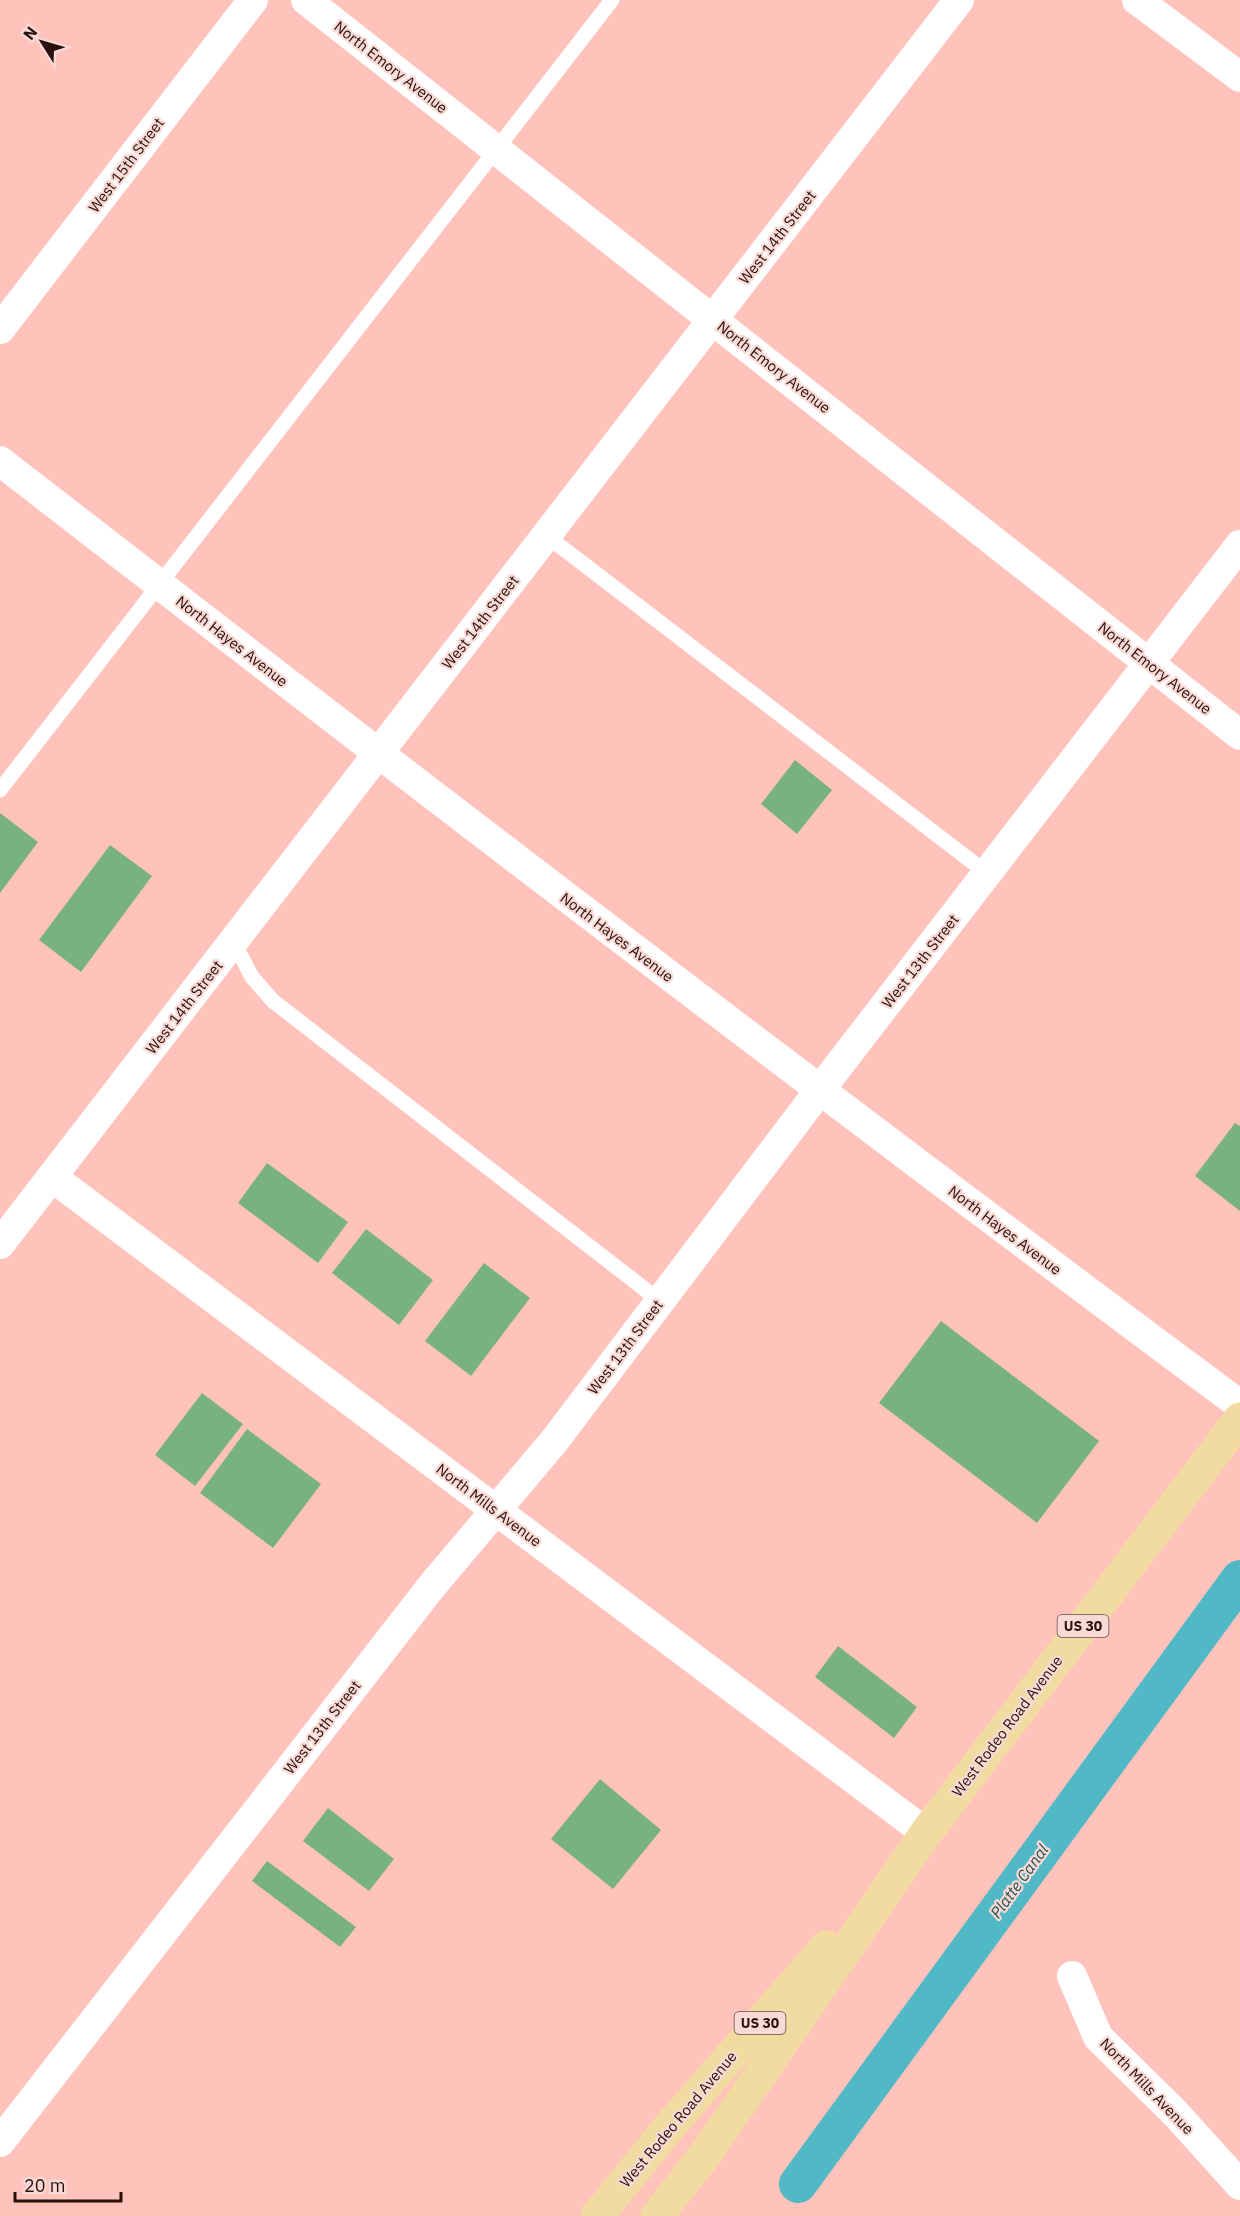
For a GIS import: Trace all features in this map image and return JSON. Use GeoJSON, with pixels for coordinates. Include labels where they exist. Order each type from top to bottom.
{"type":"FeatureCollection","features":[{"type":"Feature","properties":{"kind":"main road","name":"West Rodeo Road Avenue"},"geometry":{"type":"LineString","coordinates":[[657,2216],[707,2152],[926,1833],[1240,1419]]}},
{"type":"Feature","properties":{"kind":"main road","name":"West Rodeo Road Avenue"},"geometry":{"type":"LineString","coordinates":[[597,2216],[670,2126],[926,1833]]}},
{"type":"Feature","properties":{"kind":"street","name":"West 15th Street"},"geometry":{"type":"LineString","coordinates":[[0,329],[253,0]]}},
{"type":"Feature","properties":{"kind":"street","name":"North Emory Avenue"},"geometry":{"type":"LineString","coordinates":[[306,0],[1240,735]]}},
{"type":"Feature","properties":{"kind":"street","name":"West 14th Street"},"geometry":{"type":"LineString","coordinates":[[0,1244],[959,0]]}},
{"type":"Feature","properties":{"kind":"street"},"geometry":{"type":"LineString","coordinates":[[1137,0],[1240,77]]}},
{"type":"Feature","properties":{"kind":"street","name":"North Hayes Avenue"},"geometry":{"type":"LineString","coordinates":[[0,461],[819,1091],[1240,1405]]}},
{"type":"Feature","properties":{"kind":"street","name":"West 13th Street"},"geometry":{"type":"LineString","coordinates":[[0,2142],[424,1597],[555,1440],[819,1091],[1240,545]]}},
{"type":"Feature","properties":{"kind":"street","name":"North Mills Avenue"},"geometry":{"type":"LineString","coordinates":[[52,1177],[926,1833]]}},
{"type":"Feature","properties":{"kind":"street","name":"North Mills Avenue"},"geometry":{"type":"LineString","coordinates":[[1072,1977],[1098,2037],[1176,2114],[1240,2185]]}},
{"type":"Feature","properties":{"kind":"lane"},"geometry":{"type":"LineString","coordinates":[[0,790],[612,0]]}},
{"type":"Feature","properties":{"kind":"lane"},"geometry":{"type":"LineString","coordinates":[[547,536],[988,874]]}},
{"type":"Feature","properties":{"kind":"lane"},"geometry":{"type":"LineString","coordinates":[[234,943],[252,977],[273,1001],[660,1301]]}},
{"type":"Feature","properties":{"kind":"building"},"geometry":{"type":"Polygon","coordinates":[[[795,760],[832,790],[797,834],[761,804],[795,760]]]}},
{"type":"Feature","properties":{"kind":"building"},"geometry":{"type":"Polygon","coordinates":[[[0,813],[38,842],[0,893],[0,813]]]}},
{"type":"Feature","properties":{"kind":"building"},"geometry":{"type":"Polygon","coordinates":[[[110,845],[152,876],[81,972],[39,940],[110,845]]]}},
{"type":"Feature","properties":{"kind":"building"},"geometry":{"type":"Polygon","coordinates":[[[1235,1123],[1240,1126],[1240,1211],[1195,1176],[1235,1123]]]}},
{"type":"Feature","properties":{"kind":"building"},"geometry":{"type":"Polygon","coordinates":[[[267,1163],[348,1222],[318,1263],[238,1203],[267,1163]]]}},
{"type":"Feature","properties":{"kind":"building"},"geometry":{"type":"Polygon","coordinates":[[[366,1229],[433,1280],[399,1325],[332,1273],[366,1229]]]}},
{"type":"Feature","properties":{"kind":"building"},"geometry":{"type":"Polygon","coordinates":[[[484,1263],[530,1298],[471,1376],[425,1341],[484,1263]]]}},
{"type":"Feature","properties":{"kind":"building"},"geometry":{"type":"Polygon","coordinates":[[[941,1321],[1099,1441],[1037,1523],[879,1403],[941,1321]]]}},
{"type":"Feature","properties":{"kind":"building"},"geometry":{"type":"Polygon","coordinates":[[[202,1393],[243,1424],[195,1486],[155,1455],[202,1393]]]}},
{"type":"Feature","properties":{"kind":"building"},"geometry":{"type":"Polygon","coordinates":[[[247,1429],[321,1484],[273,1548],[200,1493],[247,1429]]]}},
{"type":"Feature","properties":{"kind":"building"},"geometry":{"type":"Polygon","coordinates":[[[838,1646],[917,1707],[894,1738],[815,1677],[838,1646]]]}},
{"type":"Feature","properties":{"kind":"building"},"geometry":{"type":"Polygon","coordinates":[[[600,1779],[661,1830],[613,1889],[551,1839],[600,1779]]]}},
{"type":"Feature","properties":{"kind":"building"},"geometry":{"type":"Polygon","coordinates":[[[328,1808],[394,1859],[369,1891],[303,1841],[328,1808]]]}},
{"type":"Feature","properties":{"kind":"building"},"geometry":{"type":"Polygon","coordinates":[[[267,1861],[356,1927],[340,1947],[252,1881],[267,1861]]]}},
{"type":"Feature","properties":{"kind":"waterway","name":"Platte Canal"},"geometry":{"type":"LineString","coordinates":[[798,2184],[1240,1579]]}}]}
